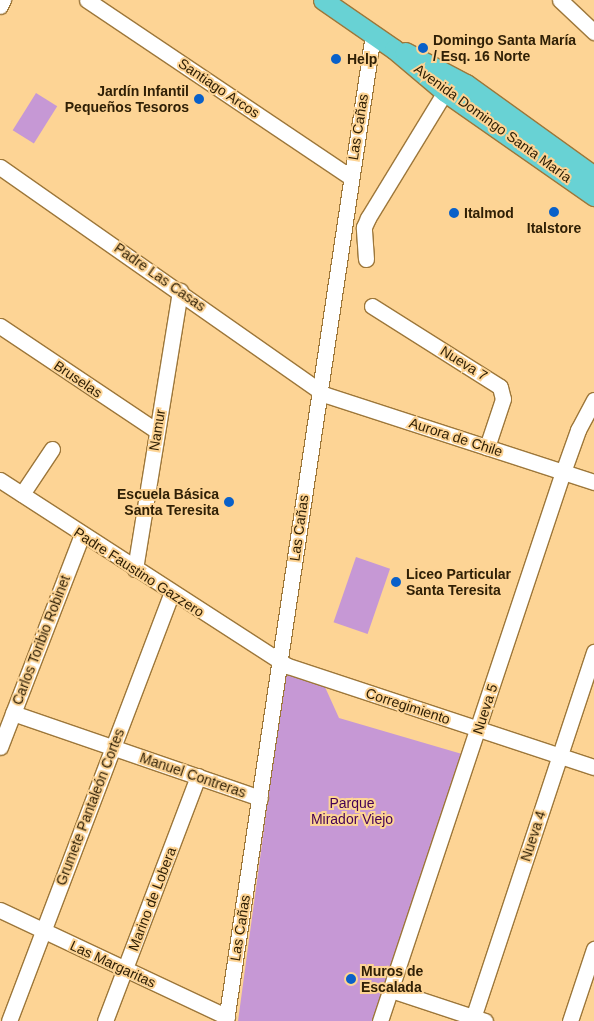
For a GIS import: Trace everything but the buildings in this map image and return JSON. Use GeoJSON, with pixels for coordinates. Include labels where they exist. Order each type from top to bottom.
{"type":"FeatureCollection","features":[{"type":"Feature","properties":{"kind":"main road","name":"Avenida Domingo Santa María"},"geometry":{"type":"LineString","coordinates":[[323,0],[394,48],[445,92],[590,180]]}},
{"type":"Feature","properties":{"kind":"main road","name":"Avenida Domingo Santa María"},"geometry":{"type":"LineString","coordinates":[[394,48],[422,58],[457,78],[590,180]]}},
{"type":"Feature","properties":{"kind":"street"},"geometry":{"type":"LineString","coordinates":[[0,6],[3,0]]}},
{"type":"Feature","properties":{"kind":"street","name":"Santiago Arcos"},"geometry":{"type":"LineString","coordinates":[[87,0],[350,177]]}},
{"type":"Feature","properties":{"kind":"street"},"geometry":{"type":"LineString","coordinates":[[560,0],[594,32]]}},
{"type":"Feature","properties":{"kind":"street","name":"Las Cañas"},"geometry":{"type":"LineString","coordinates":[[226,1019],[350,177],[373,34]]}},
{"type":"Feature","properties":{"kind":"street"},"geometry":{"type":"LineString","coordinates":[[366,259],[364,227],[368,218],[445,92]]}},
{"type":"Feature","properties":{"kind":"street","name":"Padre Las Casas"},"geometry":{"type":"LineString","coordinates":[[0,167],[320,389]]}},
{"type":"Feature","properties":{"kind":"street","name":"Namur"},"geometry":{"type":"LineString","coordinates":[[135,570],[180,291]]}},
{"type":"Feature","properties":{"kind":"street","name":"Nueva 7"},"geometry":{"type":"LineString","coordinates":[[372,306],[500,387],[503,399],[487,447]]}},
{"type":"Feature","properties":{"kind":"street","name":"Bruselas"},"geometry":{"type":"LineString","coordinates":[[0,326],[157,431]]}},
{"type":"Feature","properties":{"kind":"street","name":"Aurora de Chile"},"geometry":{"type":"LineString","coordinates":[[320,389],[326,394],[594,482]]}},
{"type":"Feature","properties":{"kind":"street","name":"Nueva 5"},"geometry":{"type":"LineString","coordinates":[[380,1021],[563,472],[578,430],[594,400]]}},
{"type":"Feature","properties":{"kind":"street"},"geometry":{"type":"LineString","coordinates":[[22,494],[52,449]]}},
{"type":"Feature","properties":{"kind":"street","name":"Padre Faustino Gazzero"},"geometry":{"type":"LineString","coordinates":[[0,480],[171,594],[279,662]]}},
{"type":"Feature","properties":{"kind":"street","name":"Carlos Toribio Robinet"},"geometry":{"type":"LineString","coordinates":[[0,747],[82,534]]}},
{"type":"Feature","properties":{"kind":"street","name":"Grumete Pantaleón Cortes"},"geometry":{"type":"LineString","coordinates":[[9,1021],[171,594]]}},
{"type":"Feature","properties":{"kind":"street","name":"Nueva 4"},"geometry":{"type":"LineString","coordinates":[[477,1020],[594,652]]}},
{"type":"Feature","properties":{"kind":"street","name":"Corregimiento"},"geometry":{"type":"LineString","coordinates":[[279,662],[594,767]]}},
{"type":"Feature","properties":{"kind":"street","name":"Manuel Contreras"},"geometry":{"type":"LineString","coordinates":[[13,713],[260,798]]}},
{"type":"Feature","properties":{"kind":"street","name":"Marino de Lobera"},"geometry":{"type":"LineString","coordinates":[[105,1021],[198,776]]}},
{"type":"Feature","properties":{"kind":"street","name":"Las Margaritas"},"geometry":{"type":"LineString","coordinates":[[0,910],[226,1019]]}},
{"type":"Feature","properties":{"kind":"street"},"geometry":{"type":"LineString","coordinates":[[570,1021],[594,949]]}},
{"type":"Feature","properties":{"kind":"street"},"geometry":{"type":"LineString","coordinates":[[391,990],[477,1020]]}},
{"type":"Feature","properties":{"kind":"green space"},"geometry":{"type":"Polygon","coordinates":[[[36,93],[57,106],[34,144],[13,130],[36,93]]]}},
{"type":"Feature","properties":{"kind":"green space"},"geometry":{"type":"Polygon","coordinates":[[[356,557],[390,569],[368,634],[334,622],[356,557]]]}},
{"type":"Feature","properties":{"kind":"green space","name":"Parque Mirador Viejo"},"geometry":{"type":"Polygon","coordinates":[[[285,674],[325,687],[339,718],[462,754],[372,1021],[238,1021],[285,674]]]}},
{"type":"Feature","properties":{"kind":"place","name":"Domingo Santa María / Esq. 16 Norte"},"geometry":{"type":"Point","coordinates":[423,48]}},
{"type":"Feature","properties":{"kind":"place","name":"Help"},"geometry":{"type":"Point","coordinates":[336,59]}},
{"type":"Feature","properties":{"kind":"place","name":"Jardín Infantil Pequeños Tesoros"},"geometry":{"type":"Point","coordinates":[199,99]}},
{"type":"Feature","properties":{"kind":"place","name":"Italstore"},"geometry":{"type":"Point","coordinates":[554,212]}},
{"type":"Feature","properties":{"kind":"place","name":"Italmod"},"geometry":{"type":"Point","coordinates":[454,213]}},
{"type":"Feature","properties":{"kind":"place","name":"Escuela Básica Santa Teresita"},"geometry":{"type":"Point","coordinates":[229,502]}},
{"type":"Feature","properties":{"kind":"place","name":"Liceo Particular Santa Teresita"},"geometry":{"type":"Point","coordinates":[396,582]}},
{"type":"Feature","properties":{"kind":"place","name":"Muros de Escalada"},"geometry":{"type":"Point","coordinates":[351,979]}}]}
